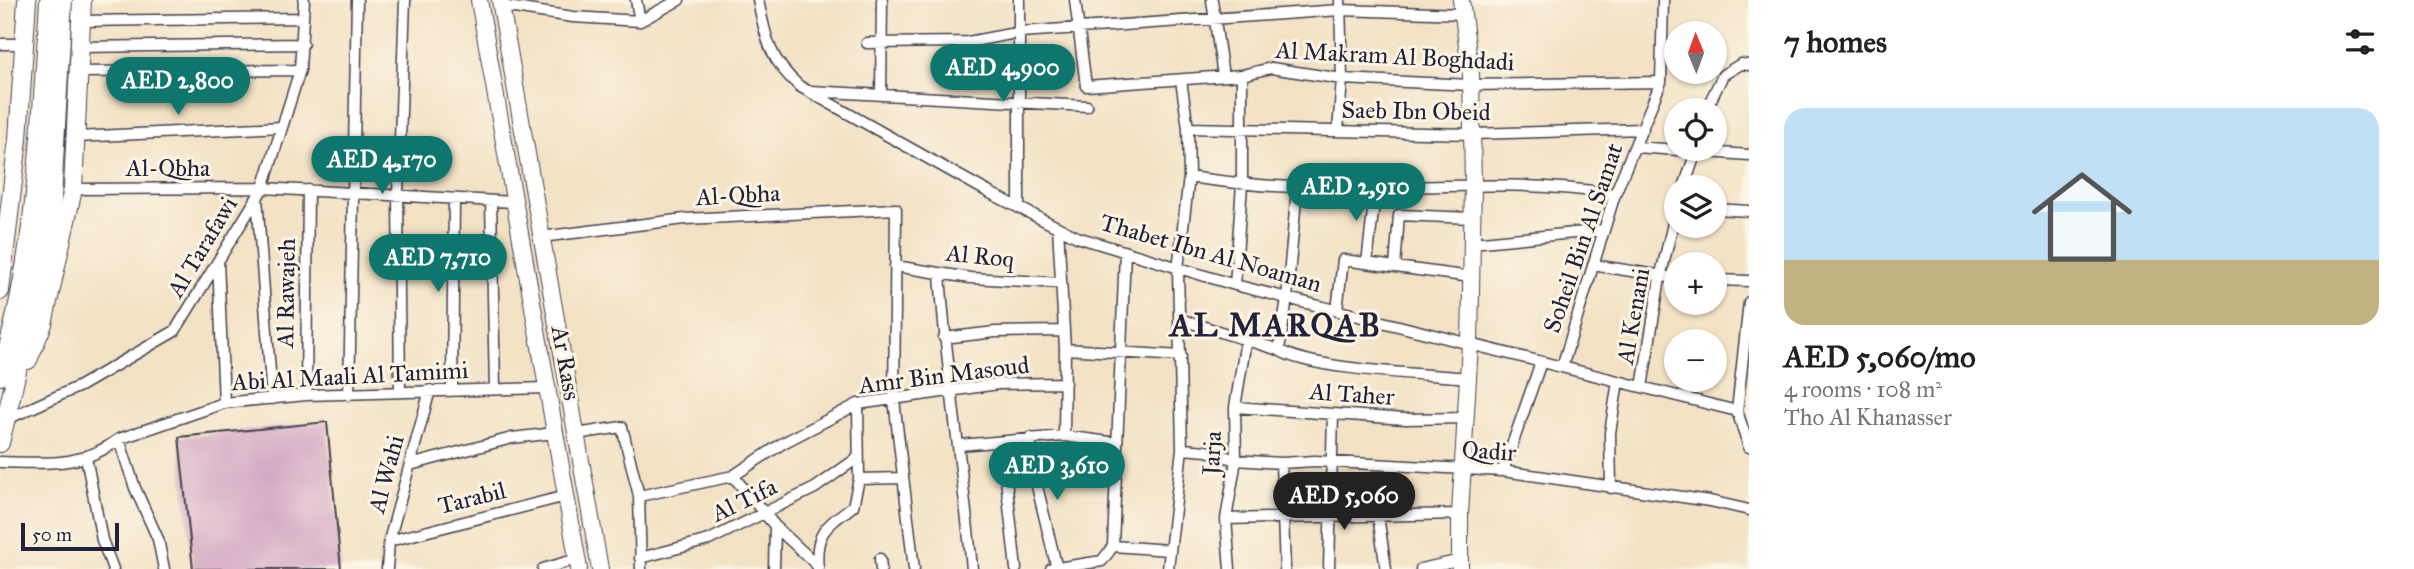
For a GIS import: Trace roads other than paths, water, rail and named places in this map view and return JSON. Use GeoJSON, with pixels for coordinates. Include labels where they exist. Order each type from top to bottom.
{"type":"FeatureCollection","features":[{"type":"Feature","properties":{"kind":"main road"},"geometry":{"type":"LineString","coordinates":[[0,291],[27,0]]}},
{"type":"Feature","properties":{"kind":"main road"},"geometry":{"type":"LineString","coordinates":[[0,376],[23,284],[33,226],[49,0]]}},
{"type":"Feature","properties":{"kind":"main road"},"geometry":{"type":"LineString","coordinates":[[0,443],[44,257],[52,199],[62,0]]}},
{"type":"Feature","properties":{"kind":"main road"},"geometry":{"type":"LineString","coordinates":[[8,410],[43,324],[73,190],[82,0]]}},
{"type":"Feature","properties":{"kind":"street","name":"Al Tarafawi"},"geometry":{"type":"LineString","coordinates":[[8,410],[80,386],[175,331],[260,192],[300,71],[304,0]]}},
{"type":"Feature","properties":{"kind":"street"},"geometry":{"type":"LineString","coordinates":[[349,395],[357,0]]}},
{"type":"Feature","properties":{"kind":"street"},"geometry":{"type":"LineString","coordinates":[[400,392],[398,195],[405,0]]}},
{"type":"Feature","properties":{"kind":"street","name":"Ar Rass"},"geometry":{"type":"LineString","coordinates":[[479,0],[578,564]]}},
{"type":"Feature","properties":{"kind":"street"},"geometry":{"type":"LineString","coordinates":[[547,13],[550,0]]}},
{"type":"Feature","properties":{"kind":"street"},"geometry":{"type":"LineString","coordinates":[[636,0],[640,21]]}},
{"type":"Feature","properties":{"kind":"street"},"geometry":{"type":"LineString","coordinates":[[500,3],[547,13],[640,21],[679,0]]}},
{"type":"Feature","properties":{"kind":"street","name":"Thabet Ibn Al Noaman"},"geometry":{"type":"LineString","coordinates":[[758,0],[767,46],[781,70],[807,91],[1077,237],[1235,285],[1737,411]]}},
{"type":"Feature","properties":{"kind":"street"},"geometry":{"type":"LineString","coordinates":[[881,94],[882,0]]}},
{"type":"Feature","properties":{"kind":"street"},"geometry":{"type":"LineString","coordinates":[[1019,0],[1019,208]]}},
{"type":"Feature","properties":{"kind":"street"},"geometry":{"type":"LineString","coordinates":[[1075,0],[1078,29]]}},
{"type":"Feature","properties":{"kind":"street"},"geometry":{"type":"LineString","coordinates":[[1213,0],[1213,18],[1223,76]]}},
{"type":"Feature","properties":{"kind":"street","name":"Soheil Bin Al Samat"},"geometry":{"type":"LineString","coordinates":[[1562,367],[1615,194],[1661,82],[1663,0]]}},
{"type":"Feature","properties":{"kind":"street","name":"Ar Rass"},"geometry":{"type":"LineString","coordinates":[[500,3],[600,569]]}},
{"type":"Feature","properties":{"kind":"street"},"geometry":{"type":"LineString","coordinates":[[867,43],[968,41],[1021,32],[1213,18],[1340,5],[1462,7],[1471,85],[1473,184],[1469,378],[1460,514],[1461,564],[1421,569]]}},
{"type":"Feature","properties":{"kind":"street"},"geometry":{"type":"LineString","coordinates":[[1338,131],[1342,79],[1340,5]]}},
{"type":"Feature","properties":{"kind":"street"},"geometry":{"type":"LineString","coordinates":[[80,21],[303,18]]}},
{"type":"Feature","properties":{"kind":"street","name":"Al Makram Al Boghdadi"},"geometry":{"type":"LineString","coordinates":[[1078,29],[1086,86],[1242,75],[1271,68],[1342,79],[1471,85],[1661,82]]}},
{"type":"Feature","properties":{"kind":"street"},"geometry":{"type":"LineString","coordinates":[[0,44],[24,44]]}},
{"type":"Feature","properties":{"kind":"street"},"geometry":{"type":"LineString","coordinates":[[79,47],[303,44]]}},
{"type":"Feature","properties":{"kind":"street"},"geometry":{"type":"LineString","coordinates":[[1712,98],[1723,75],[1741,64],[1749,65]]}},
{"type":"Feature","properties":{"kind":"street"},"geometry":{"type":"LineString","coordinates":[[78,72],[300,71]]}},
{"type":"Feature","properties":{"kind":"street"},"geometry":{"type":"LineString","coordinates":[[1235,285],[1242,184],[1242,75]]}},
{"type":"Feature","properties":{"kind":"street"},"geometry":{"type":"LineString","coordinates":[[1168,569],[1182,449],[1182,320],[1178,269],[1189,177],[1188,128],[1181,80]]}},
{"type":"Feature","properties":{"kind":"street"},"geometry":{"type":"LineString","coordinates":[[807,91],[1087,106]]}},
{"type":"Feature","properties":{"kind":"street"},"geometry":{"type":"LineString","coordinates":[[76,136],[282,127]]}},
{"type":"Feature","properties":{"kind":"street","name":"Saeb Ibn Obeid"},"geometry":{"type":"LineString","coordinates":[[1188,128],[1472,134],[1643,129]]}},
{"type":"Feature","properties":{"kind":"street"},"geometry":{"type":"LineString","coordinates":[[1635,147],[1664,148]]}},
{"type":"Feature","properties":{"kind":"street"},"geometry":{"type":"LineString","coordinates":[[1727,153],[1749,155]]}},
{"type":"Feature","properties":{"kind":"street"},"geometry":{"type":"LineString","coordinates":[[1189,177],[1297,187],[1473,184],[1568,187],[1615,194]]}},
{"type":"Feature","properties":{"kind":"street"},"geometry":{"type":"LineString","coordinates":[[1367,263],[1376,186]]}},
{"type":"Feature","properties":{"kind":"street"},"geometry":{"type":"LineString","coordinates":[[1279,350],[1287,298],[1297,187]]}},
{"type":"Feature","properties":{"kind":"street","name":"Al-Qbha"},"geometry":{"type":"LineString","coordinates":[[73,190],[308,190],[514,202]]}},
{"type":"Feature","properties":{"kind":"street","name":"Al Rawajeh"},"geometry":{"type":"LineString","coordinates":[[306,395],[308,190]]}},
{"type":"Feature","properties":{"kind":"street"},"geometry":{"type":"LineString","coordinates":[[260,192],[271,399]]}},
{"type":"Feature","properties":{"kind":"street"},"geometry":{"type":"LineString","coordinates":[[452,390],[454,199]]}},
{"type":"Feature","properties":{"kind":"street"},"geometry":{"type":"LineString","coordinates":[[491,201],[495,389]]}},
{"type":"Feature","properties":{"kind":"street","name":"Al-Qbha"},"geometry":{"type":"LineString","coordinates":[[541,237],[685,219],[896,209],[895,266]]}},
{"type":"Feature","properties":{"kind":"street"},"geometry":{"type":"LineString","coordinates":[[1727,210],[1749,211]]}},
{"type":"Feature","properties":{"kind":"street"},"geometry":{"type":"LineString","coordinates":[[1395,267],[1399,215],[1472,218]]}},
{"type":"Feature","properties":{"kind":"street"},"geometry":{"type":"LineString","coordinates":[[1058,227],[1065,349],[1064,436]]}},
{"type":"Feature","properties":{"kind":"street"},"geometry":{"type":"LineString","coordinates":[[1472,243],[1604,230]]}},
{"type":"Feature","properties":{"kind":"street","name":"Al Kenani"},"geometry":{"type":"LineString","coordinates":[[1642,387],[1660,278],[1670,238]]}},
{"type":"Feature","properties":{"kind":"street"},"geometry":{"type":"LineString","coordinates":[[1030,438],[1034,470],[1055,568],[1103,565],[1113,546],[1125,252]]}},
{"type":"Feature","properties":{"kind":"street"},"geometry":{"type":"LineString","coordinates":[[1337,310],[1343,260],[1471,277]]}},
{"type":"Feature","properties":{"kind":"street"},"geometry":{"type":"LineString","coordinates":[[218,261],[224,403]]}},
{"type":"Feature","properties":{"kind":"street"},"geometry":{"type":"LineString","coordinates":[[1593,265],[1664,278]]}},
{"type":"Feature","properties":{"kind":"street"},"geometry":{"type":"LineString","coordinates":[[895,266],[894,400],[914,569]]}},
{"type":"Feature","properties":{"kind":"street","name":"Al Roq"},"geometry":{"type":"LineString","coordinates":[[895,266],[940,273],[1060,283]]}},
{"type":"Feature","properties":{"kind":"street"},"geometry":{"type":"LineString","coordinates":[[940,273],[944,338],[960,445],[972,569]]}},
{"type":"Feature","properties":{"kind":"street"},"geometry":{"type":"LineString","coordinates":[[1727,280],[1749,281]]}},
{"type":"Feature","properties":{"kind":"street"},"geometry":{"type":"LineString","coordinates":[[1749,302],[1746,353],[1737,411],[1749,447]]}},
{"type":"Feature","properties":{"kind":"street"},"geometry":{"type":"LineString","coordinates":[[1182,320],[1279,350],[1289,356],[1325,364],[1469,378]]}},
{"type":"Feature","properties":{"kind":"street"},"geometry":{"type":"LineString","coordinates":[[944,338],[995,332],[1063,331]]}},
{"type":"Feature","properties":{"kind":"street","name":"Jarja"},"geometry":{"type":"LineString","coordinates":[[1230,569],[1226,519],[1236,460],[1235,407],[1246,340]]}},
{"type":"Feature","properties":{"kind":"street"},"geometry":{"type":"LineString","coordinates":[[1065,349],[1181,356]]}},
{"type":"Feature","properties":{"kind":"street","name":"Soheil Bin Al Samat"},"geometry":{"type":"LineString","coordinates":[[1503,471],[1541,362]]}},
{"type":"Feature","properties":{"kind":"street","name":"Al Kenani"},"geometry":{"type":"LineString","coordinates":[[1611,488],[1611,433],[1618,381]]}},
{"type":"Feature","properties":{"kind":"street","name":"Amr Bin Masoud"},"geometry":{"type":"LineString","coordinates":[[639,496],[733,476],[783,443],[858,404],[952,393],[998,384],[1065,383]]}},
{"type":"Feature","properties":{"kind":"street","name":"Abi Al Maali Al Tamimi"},"geometry":{"type":"LineString","coordinates":[[0,462],[66,464],[105,450],[119,439],[224,403],[306,395],[547,388]]}},
{"type":"Feature","properties":{"kind":"street","name":"Al Wahi"},"geometry":{"type":"LineString","coordinates":[[387,569],[389,541],[430,390]]}},
{"type":"Feature","properties":{"kind":"street"},"geometry":{"type":"LineString","coordinates":[[818,568],[817,542],[827,525],[853,506],[859,479],[856,459],[858,404]]}},
{"type":"Feature","properties":{"kind":"street","name":"Al Taher"},"geometry":{"type":"LineString","coordinates":[[1235,407],[1405,419],[1467,418]]}},
{"type":"Feature","properties":{"kind":"street"},"geometry":{"type":"LineString","coordinates":[[1329,569],[1332,517],[1329,462],[1333,414]]}},
{"type":"Feature","properties":{"kind":"street"},"geometry":{"type":"LineString","coordinates":[[576,434],[622,427],[639,496],[641,564]]}},
{"type":"Feature","properties":{"kind":"street"},"geometry":{"type":"LineString","coordinates":[[410,465],[512,438],[555,433]]}},
{"type":"Feature","properties":{"kind":"street"},"geometry":{"type":"LineString","coordinates":[[960,445],[1064,436],[1117,443]]}},
{"type":"Feature","properties":{"kind":"street"},"geometry":{"type":"LineString","coordinates":[[119,439],[135,488],[158,539],[164,569]]}},
{"type":"Feature","properties":{"kind":"street","name":"Qadir"},"geometry":{"type":"LineString","coordinates":[[1182,449],[1207,451],[1236,460],[1503,471],[1710,501],[1749,510]]}},
{"type":"Feature","properties":{"kind":"street"},"geometry":{"type":"LineString","coordinates":[[86,457],[102,540],[113,569]]}},
{"type":"Feature","properties":{"kind":"street","name":"Al Tifa"},"geometry":{"type":"LineString","coordinates":[[641,564],[709,540],[765,513],[815,488],[856,459]]}},
{"type":"Feature","properties":{"kind":"street"},"geometry":{"type":"LineString","coordinates":[[1281,463],[1285,569]]}},
{"type":"Feature","properties":{"kind":"street"},"geometry":{"type":"LineString","coordinates":[[1016,569],[1005,470],[1034,470]]}},
{"type":"Feature","properties":{"kind":"street"},"geometry":{"type":"LineString","coordinates":[[733,476],[775,526],[818,568]]}},
{"type":"Feature","properties":{"kind":"street"},"geometry":{"type":"LineString","coordinates":[[859,479],[902,478]]}},
{"type":"Feature","properties":{"kind":"street","name":"Tarabil"},"geometry":{"type":"LineString","coordinates":[[389,541],[566,496]]}},
{"type":"Feature","properties":{"kind":"street"},"geometry":{"type":"LineString","coordinates":[[1226,519],[1460,514]]}},
{"type":"Feature","properties":{"kind":"street"},"geometry":{"type":"LineString","coordinates":[[1378,516],[1386,569]]}},
{"type":"Feature","properties":{"kind":"street"},"geometry":{"type":"LineString","coordinates":[[774,569],[775,526]]}},
{"type":"Feature","properties":{"kind":"street"},"geometry":{"type":"LineString","coordinates":[[1113,546],[1169,550]]}},
{"type":"Feature","properties":{"kind":"street"},"geometry":{"type":"LineString","coordinates":[[543,569],[578,564]]}},
{"type":"Feature","properties":{"kind":"district","name":"AL MARQAB"},"geometry":{"type":"Point","coordinates":[1276,325]}}]}
